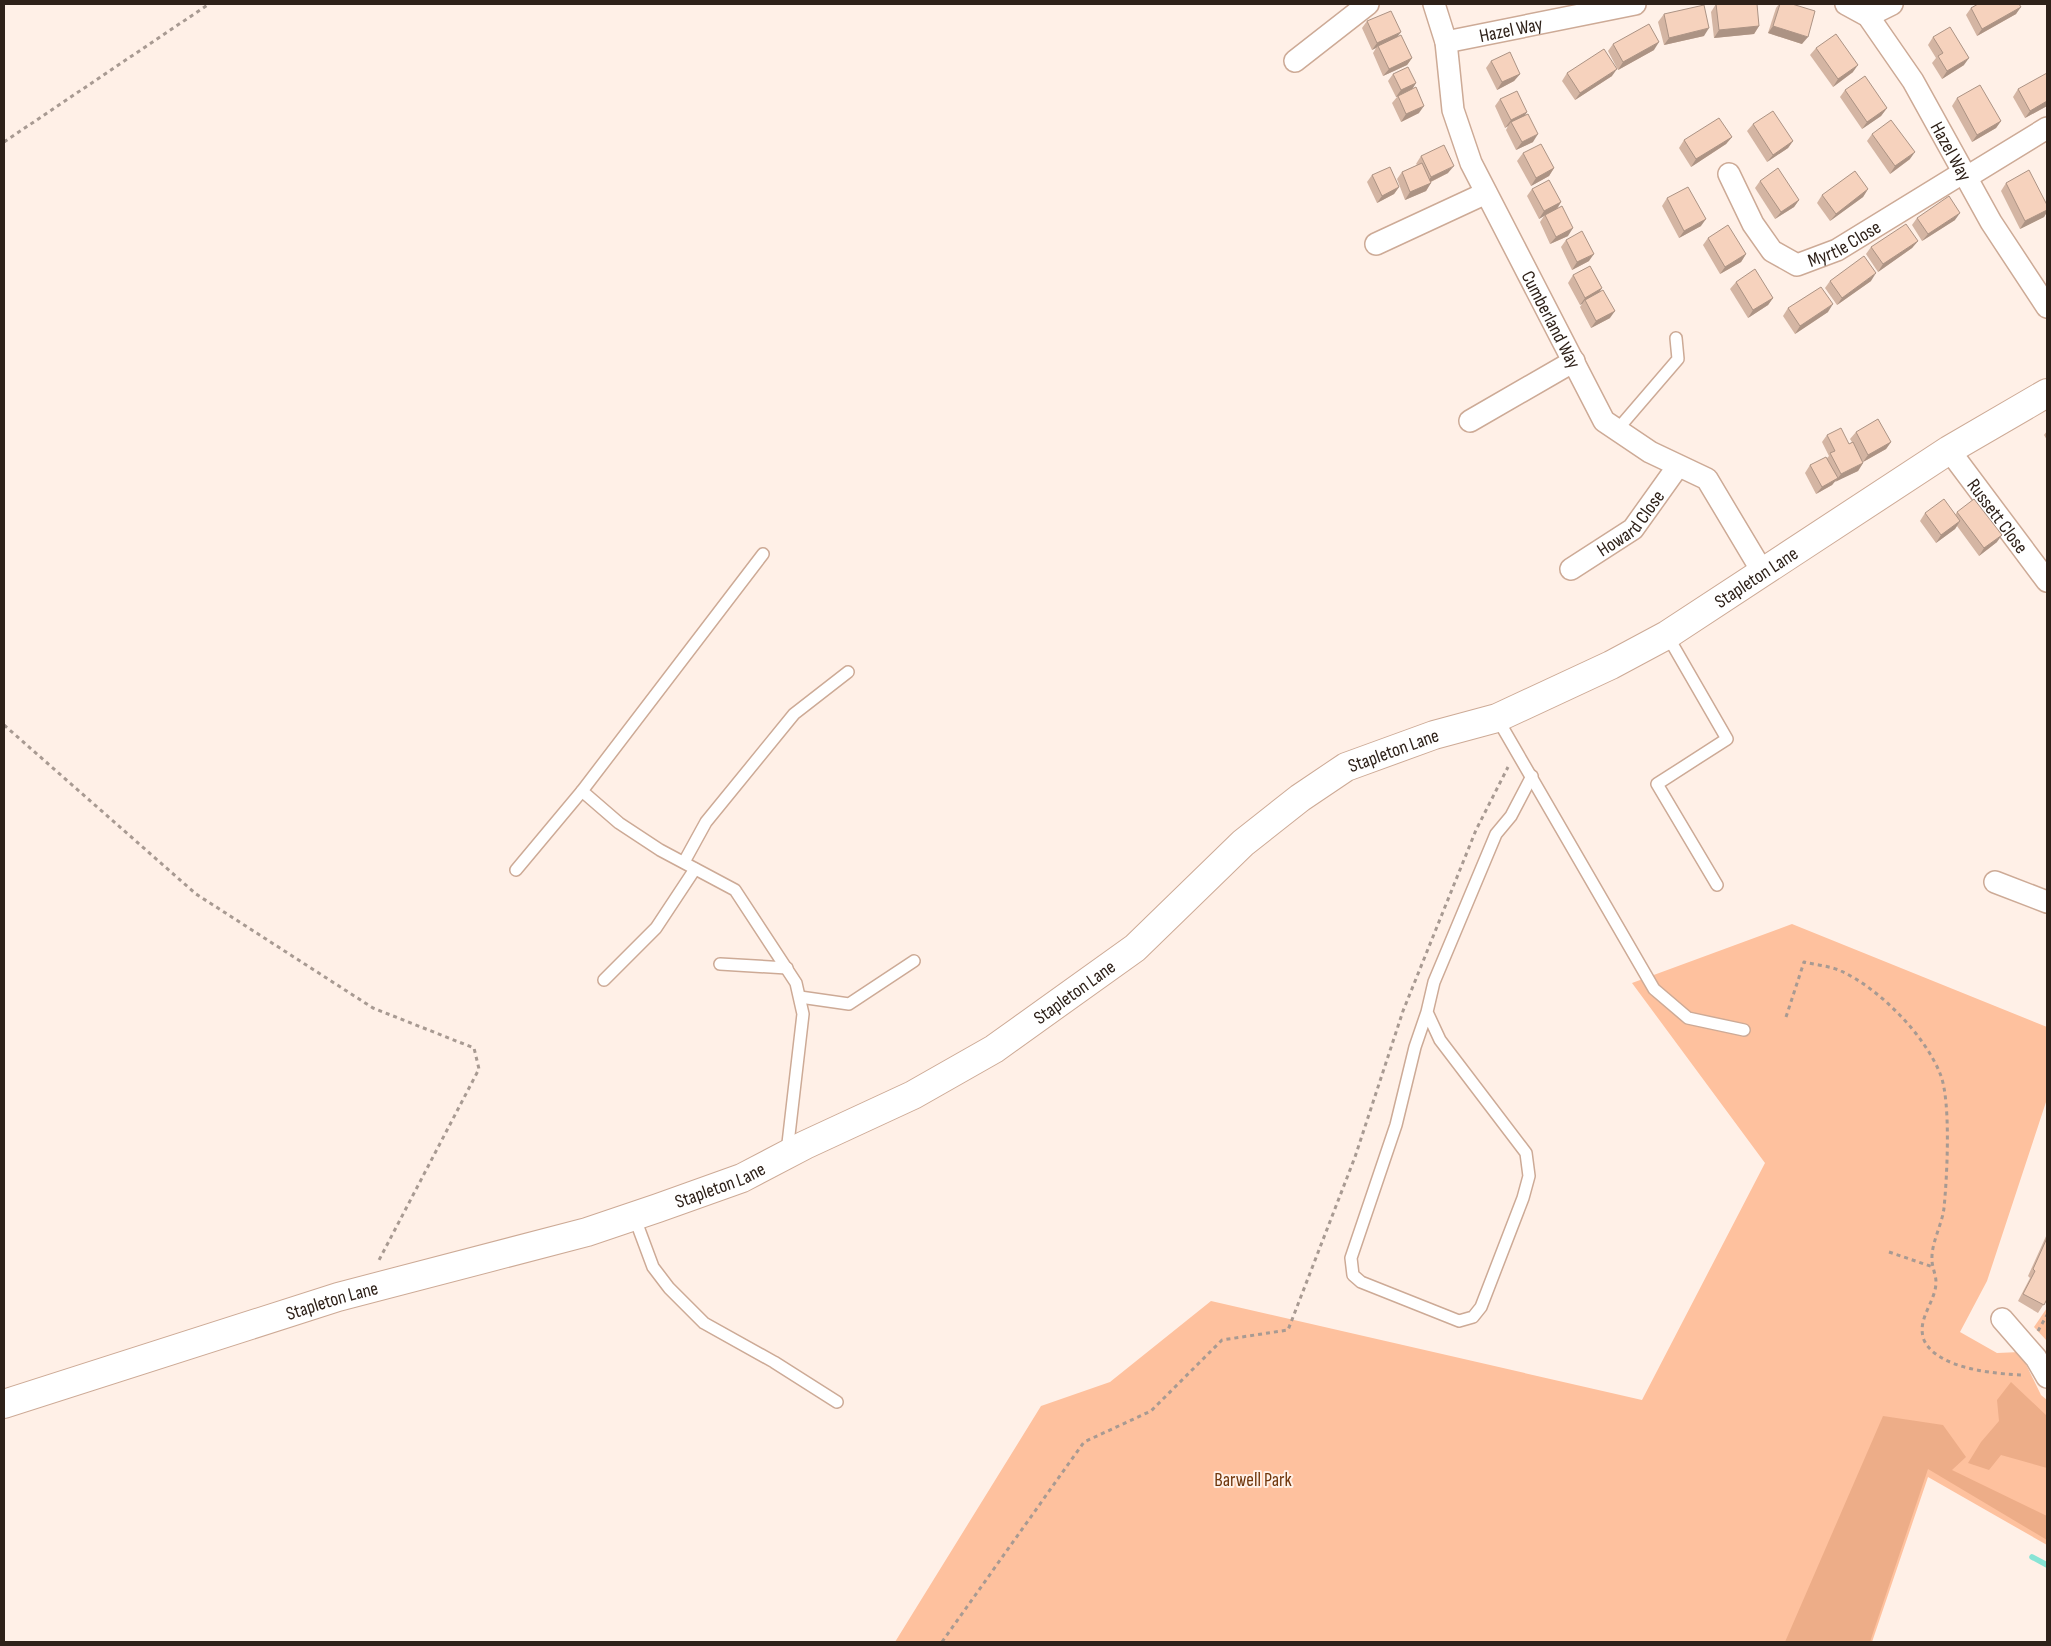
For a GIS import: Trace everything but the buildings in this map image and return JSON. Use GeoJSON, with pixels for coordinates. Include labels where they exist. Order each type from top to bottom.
{"type":"FeatureCollection","features":[{"type":"Feature","properties":{"kind":"street"},"geometry":{"type":"LineString","coordinates":[[1295,61],[1368,4]]}},
{"type":"Feature","properties":{"kind":"street","name":"Cumberland Way"},"geometry":{"type":"LineString","coordinates":[[1434,4],[1446,42],[1453,110],[1471,163],[1604,421],[1650,452],[1707,479],[1762,571]]}},
{"type":"Feature","properties":{"kind":"street","name":"Hazel Way"},"geometry":{"type":"LineString","coordinates":[[1446,42],[1635,4]]}},
{"type":"Feature","properties":{"kind":"street","name":"Hazel Way"},"geometry":{"type":"LineString","coordinates":[[1846,4],[1868,16],[1913,81],[1992,222],[2047,307]]}},
{"type":"Feature","properties":{"kind":"street"},"geometry":{"type":"LineString","coordinates":[[1868,16],[1892,4]]}},
{"type":"Feature","properties":{"kind":"street","name":"Myrtle Close"},"geometry":{"type":"LineString","coordinates":[[1729,174],[1753,224],[1772,252],[1797,265],[1837,250],[2047,128]]}},
{"type":"Feature","properties":{"kind":"street"},"geometry":{"type":"LineString","coordinates":[[1376,244],[1486,193]]}},
{"type":"Feature","properties":{"kind":"street"},"geometry":{"type":"LineString","coordinates":[[1470,421],[1574,361]]}},
{"type":"Feature","properties":{"kind":"street","name":"Stapleton Lane"},"geometry":{"type":"LineString","coordinates":[[4,1404],[363,1291],[587,1232],[742,1178],[913,1095],[994,1049],[1135,948],[1243,842],[1300,798],[1346,767],[1434,735],[1497,718],[1611,665],[1667,635],[1949,450],[2047,393]]}},
{"type":"Feature","properties":{"kind":"street","name":"Russett Close"},"geometry":{"type":"LineString","coordinates":[[1949,450],[2047,581]]}},
{"type":"Feature","properties":{"kind":"street","name":"Howard Close"},"geometry":{"type":"LineString","coordinates":[[1571,569],[1632,529],[1678,466]]}},
{"type":"Feature","properties":{"kind":"street"},"geometry":{"type":"LineString","coordinates":[[1994,882],[2047,902]]}},
{"type":"Feature","properties":{"kind":"street"},"geometry":{"type":"LineString","coordinates":[[2002,1319],[2036,1358],[2047,1376]]}},
{"type":"Feature","properties":{"kind":"lane"},"geometry":{"type":"LineString","coordinates":[[1617,430],[1678,359],[1676,338]]}},
{"type":"Feature","properties":{"kind":"lane"},"geometry":{"type":"LineString","coordinates":[[516,870],[582,791],[762,554]]}},
{"type":"Feature","properties":{"kind":"lane"},"geometry":{"type":"LineString","coordinates":[[1667,635],[1727,739],[1657,784],[1717,885]]}},
{"type":"Feature","properties":{"kind":"lane"},"geometry":{"type":"LineString","coordinates":[[684,862],[706,822],[794,714],[848,672]]}},
{"type":"Feature","properties":{"kind":"lane"},"geometry":{"type":"LineString","coordinates":[[1497,718],[1654,989],[1688,1018],[1744,1030]]}},
{"type":"Feature","properties":{"kind":"lane"},"geometry":{"type":"LineString","coordinates":[[1427,1012],[1440,1040],[1526,1153],[1530,1176],[1524,1198],[1481,1307],[1473,1317],[1459,1321],[1361,1282],[1353,1275],[1351,1258],[1396,1125],[1414,1047],[1427,1012],[1434,982],[1496,834],[1511,816],[1532,776]]}},
{"type":"Feature","properties":{"kind":"lane"},"geometry":{"type":"LineString","coordinates":[[582,791],[619,822],[660,850],[735,890],[796,983],[803,1014],[787,1155]]}},
{"type":"Feature","properties":{"kind":"lane"},"geometry":{"type":"LineString","coordinates":[[604,980],[656,928],[695,869]]}},
{"type":"Feature","properties":{"kind":"lane"},"geometry":{"type":"LineString","coordinates":[[800,997],[849,1004],[914,961]]}},
{"type":"Feature","properties":{"kind":"lane"},"geometry":{"type":"LineString","coordinates":[[720,964],[787,968]]}},
{"type":"Feature","properties":{"kind":"lane"},"geometry":{"type":"LineString","coordinates":[[634,1216],[653,1267],[669,1288],[704,1323],[774,1362],[837,1402]]}},
{"type":"Feature","properties":{"kind":"path"},"geometry":{"type":"LineString","coordinates":[[4,142],[209,4]]}},
{"type":"Feature","properties":{"kind":"path"},"geometry":{"type":"LineString","coordinates":[[4,725],[196,894],[373,1008],[474,1048],[479,1069],[363,1291]]}},
{"type":"Feature","properties":{"kind":"path"},"geometry":{"type":"LineString","coordinates":[[942,1642],[1084,1442],[1151,1411],[1222,1340],[1288,1330],[1355,1157],[1403,1011],[1476,830],[1517,750]]}},
{"type":"Feature","properties":{"kind":"path"},"geometry":{"type":"LineString","coordinates":[[1786,1018],[1804,962],[1840,971],[1867,988],[1900,1015],[1924,1042],[1941,1077],[1946,1112],[1947,1158],[1944,1210],[1932,1258],[1936,1283],[1923,1321],[1924,1339],[1932,1353],[1948,1361],[1995,1374],[2047,1376]]}},
{"type":"Feature","properties":{"kind":"path"},"geometry":{"type":"LineString","coordinates":[[1889,1252],[1933,1267]]}},
{"type":"Feature","properties":{"kind":"green space","name":"Barwell Park"},"geometry":{"type":"Polygon","coordinates":[[[1792,924],[2047,1027],[2047,1099],[1987,1281],[1960,1332],[1997,1353],[2020,1352],[2041,1395],[2047,1400],[2047,1545],[1928,1477],[1872,1642],[895,1642],[1041,1406],[1110,1382],[1211,1301],[1642,1400],[1765,1163],[1632,983],[1792,924]]]}},
{"type":"Feature","properties":{"kind":"green space"},"geometry":{"type":"Polygon","coordinates":[[[2047,1308],[2047,1341],[2034,1327],[2047,1308]]]}},
{"type":"Feature","properties":{"kind":"shaded area"},"geometry":{"type":"Polygon","coordinates":[[[2011,1382],[2047,1416],[2047,1468],[2001,1455],[1989,1470],[1968,1463],[1981,1442],[1999,1421],[1997,1400],[2011,1382]]]}},
{"type":"Feature","properties":{"kind":"shaded area"},"geometry":{"type":"Polygon","coordinates":[[[1883,1416],[1943,1425],[1966,1457],[1952,1470],[2047,1516],[2047,1540],[1928,1469],[1870,1642],[1785,1642],[1883,1416]]]}},
{"type":"Feature","properties":{"kind":"waterway"},"geometry":{"type":"LineString","coordinates":[[2032,1557],[2047,1565]]}}]}
